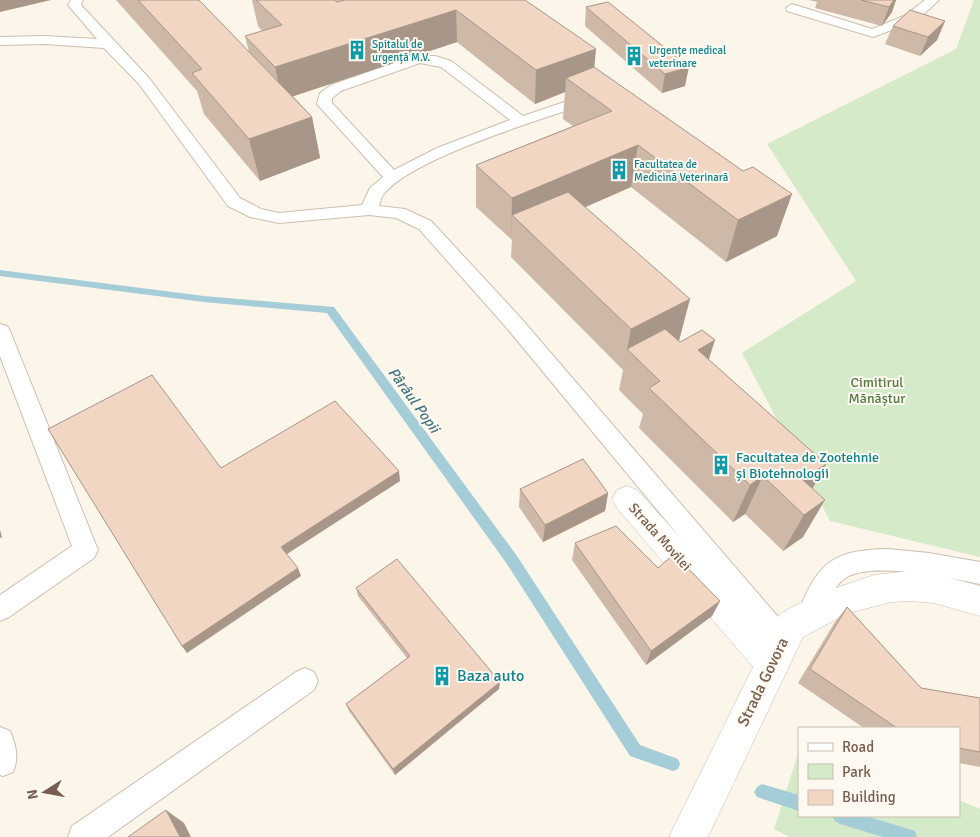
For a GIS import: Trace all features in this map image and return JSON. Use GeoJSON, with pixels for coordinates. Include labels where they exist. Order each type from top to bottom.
{"type":"FeatureCollection","features":[{"type":"Feature","properties":{"kind":"street","name":"Strada Movilei"},"geometry":{"type":"LineString","coordinates":[[627,500],[778,653]]}},
{"type":"Feature","properties":{"kind":"street","name":"Strada Govora"},"geometry":{"type":"LineString","coordinates":[[688,837],[791,626],[811,613],[869,591],[901,586],[929,587],[980,601]]}},
{"type":"Feature","properties":{"kind":"lane"},"geometry":{"type":"LineString","coordinates":[[77,0],[74,5],[108,44],[144,80],[234,202],[256,213],[279,218],[369,210],[399,213],[425,225],[512,321],[778,653]]}},
{"type":"Feature","properties":{"kind":"lane"},"geometry":{"type":"LineString","coordinates":[[792,8],[873,34],[911,18],[933,0]]}},
{"type":"Feature","properties":{"kind":"lane"},"geometry":{"type":"LineString","coordinates":[[0,41],[45,40],[108,44]]}},
{"type":"Feature","properties":{"kind":"lane"},"geometry":{"type":"LineString","coordinates":[[392,177],[324,104],[325,96],[336,88],[419,59],[435,60],[446,64],[522,122]]}},
{"type":"Feature","properties":{"kind":"lane"},"geometry":{"type":"LineString","coordinates":[[369,210],[376,192],[392,177],[440,152],[603,94]]}},
{"type":"Feature","properties":{"kind":"lane"},"geometry":{"type":"LineString","coordinates":[[0,330],[86,550],[0,609]]}},
{"type":"Feature","properties":{"kind":"lane"},"geometry":{"type":"LineString","coordinates":[[811,613],[818,594],[830,576],[840,568],[854,562],[878,559],[980,573]]}},
{"type":"Feature","properties":{"kind":"lane"},"geometry":{"type":"LineString","coordinates":[[83,837],[305,681]]}},
{"type":"Feature","properties":{"kind":"green space","name":"Cimitirul Mănăștur"},"geometry":{"type":"Polygon","coordinates":[[[974,0],[980,0],[980,557],[830,521],[742,353],[856,281],[767,144],[956,49],[974,0]]]}},
{"type":"Feature","properties":{"kind":"green space"},"geometry":{"type":"Polygon","coordinates":[[[798,754],[798,817],[960,817],[960,800],[980,809],[980,837],[789,837],[774,829],[798,754]]]}},
{"type":"Feature","properties":{"kind":"building"},"geometry":{"type":"Polygon","coordinates":[[[138,0],[199,0],[312,117],[249,139],[192,73],[202,69],[138,0]]]}},
{"type":"Feature","properties":{"kind":"building"},"geometry":{"type":"Polygon","coordinates":[[[256,0],[335,0],[337,2],[345,0],[525,0],[596,49],[536,70],[456,10],[275,67],[245,36],[282,25],[256,0]]]}},
{"type":"Feature","properties":{"kind":"building"},"geometry":{"type":"Polygon","coordinates":[[[861,0],[894,0],[889,7],[861,0]]]}},
{"type":"Feature","properties":{"kind":"building"},"geometry":{"type":"Polygon","coordinates":[[[608,2],[689,67],[665,74],[586,7],[608,2]]]}},
{"type":"Feature","properties":{"kind":"building"},"geometry":{"type":"Polygon","coordinates":[[[910,10],[945,21],[928,37],[893,26],[910,10]]]}},
{"type":"Feature","properties":{"kind":"building"},"geometry":{"type":"Polygon","coordinates":[[[594,67],[743,171],[753,167],[792,194],[738,220],[638,145],[512,198],[476,165],[612,111],[566,78],[594,67]]]}},
{"type":"Feature","properties":{"kind":"building"},"geometry":{"type":"Polygon","coordinates":[[[568,192],[690,299],[631,329],[512,215],[568,192]]]}},
{"type":"Feature","properties":{"kind":"building"},"geometry":{"type":"Polygon","coordinates":[[[665,329],[680,342],[702,330],[715,340],[698,350],[826,464],[803,480],[825,500],[804,515],[763,476],[750,485],[649,388],[660,381],[627,349],[665,329]]]}},
{"type":"Feature","properties":{"kind":"building"},"geometry":{"type":"Polygon","coordinates":[[[152,375],[221,468],[335,401],[399,471],[281,547],[298,568],[182,646],[48,429],[152,375]]]}},
{"type":"Feature","properties":{"kind":"building"},"geometry":{"type":"Polygon","coordinates":[[[583,459],[608,493],[545,525],[520,489],[583,459]]]}},
{"type":"Feature","properties":{"kind":"building"},"geometry":{"type":"Polygon","coordinates":[[[616,526],[658,568],[674,554],[720,601],[651,651],[575,543],[616,526]]]}},
{"type":"Feature","properties":{"kind":"building","name":"Baza auto"},"geometry":{"type":"Polygon","coordinates":[[[397,559],[500,682],[393,769],[346,704],[410,656],[356,588],[397,559]]]}},
{"type":"Feature","properties":{"kind":"building"},"geometry":{"type":"Polygon","coordinates":[[[847,607],[921,688],[980,698],[980,752],[960,748],[960,727],[896,727],[810,669],[847,607]]]}},
{"type":"Feature","properties":{"kind":"building"},"geometry":{"type":"Polygon","coordinates":[[[166,810],[180,837],[128,837],[166,810]]]}},
{"type":"Feature","properties":{"kind":"waterway","name":"Pârâul Popii"},"geometry":{"type":"LineString","coordinates":[[0,273],[204,299],[330,310],[512,560],[635,751],[673,764]]}},
{"type":"Feature","properties":{"kind":"waterway","name":"Pârâul Popii"},"geometry":{"type":"LineString","coordinates":[[762,792],[798,803]]}},
{"type":"Feature","properties":{"kind":"waterway","name":"Pârâul Popii"},"geometry":{"type":"LineString","coordinates":[[843,817],[909,837]]}},
{"type":"Feature","properties":{"kind":"place","name":"Spitalul de urgență M.V."},"geometry":{"type":"Point","coordinates":[357,50]}},
{"type":"Feature","properties":{"kind":"place","name":"Urgențe medical veterinare"},"geometry":{"type":"Point","coordinates":[634,56]}},
{"type":"Feature","properties":{"kind":"place","name":"Facultatea de Medicină Veterinară"},"geometry":{"type":"Point","coordinates":[619,170]}},
{"type":"Feature","properties":{"kind":"place","name":"Facultatea de Zootehnie și Biotehnologii"},"geometry":{"type":"Point","coordinates":[721,465]}},
{"type":"Feature","properties":{"kind":"place","name":"Baza auto"},"geometry":{"type":"Point","coordinates":[442,676]}}]}
